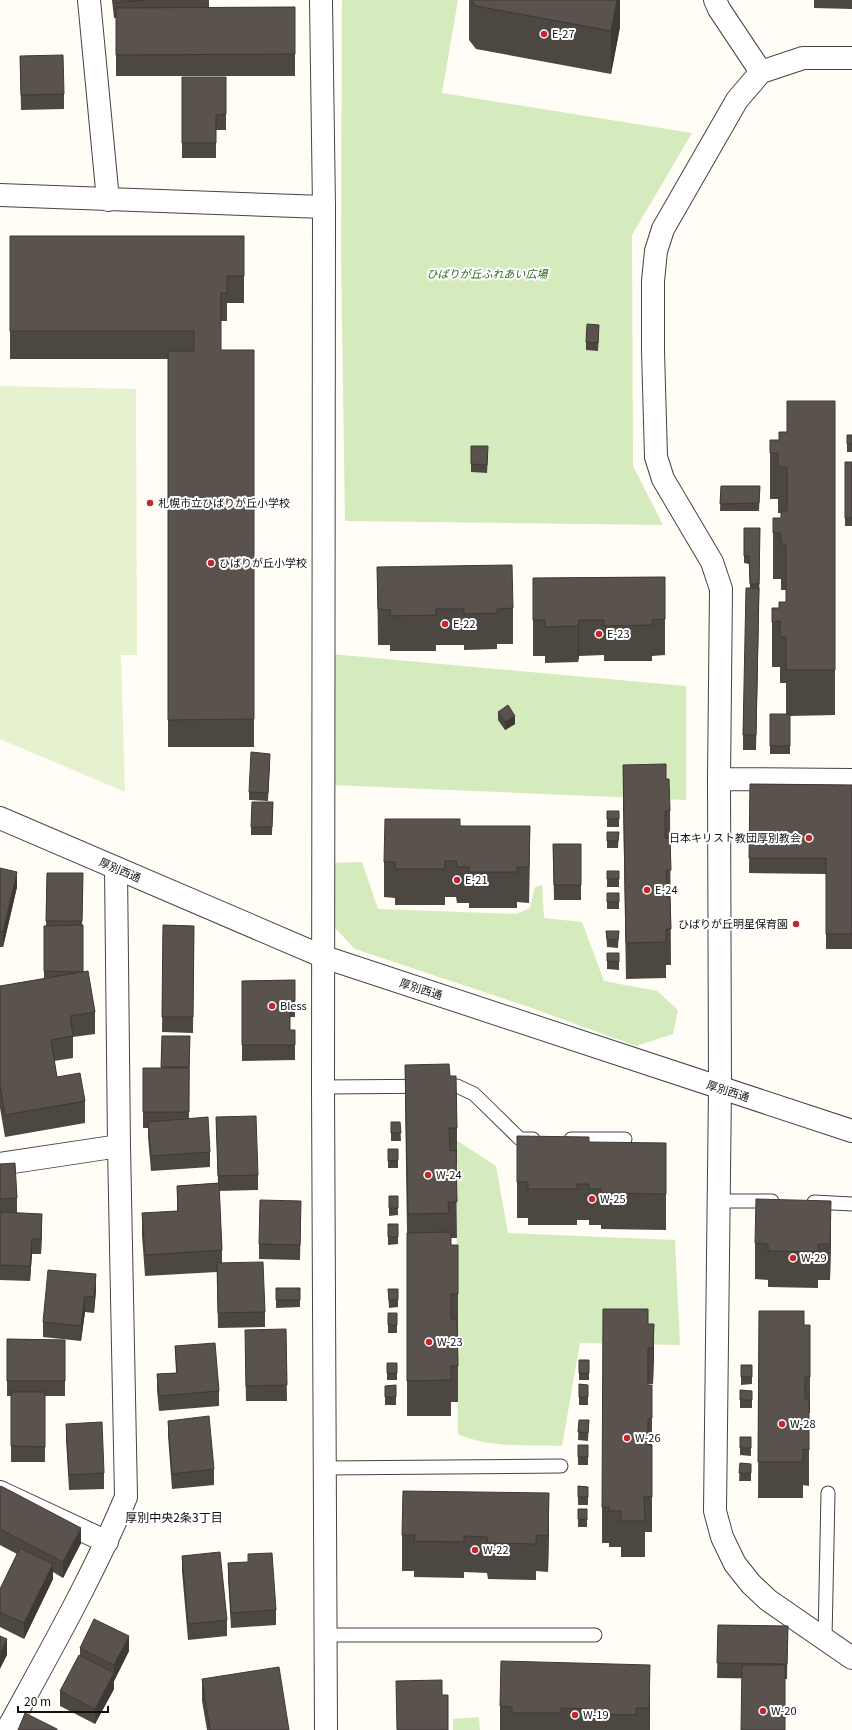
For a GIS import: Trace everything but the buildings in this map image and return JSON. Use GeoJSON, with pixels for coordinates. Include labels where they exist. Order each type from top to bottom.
{"type":"FeatureCollection","features":[{"type":"Feature","properties":{"kind":"street"},"geometry":{"type":"LineString","coordinates":[[89,0],[108,200]]}},
{"type":"Feature","properties":{"kind":"street"},"geometry":{"type":"LineString","coordinates":[[321,0],[324,207],[323,1087],[326,1730]]}},
{"type":"Feature","properties":{"kind":"street"},"geometry":{"type":"LineString","coordinates":[[715,0],[719,9],[761,72]]}},
{"type":"Feature","properties":{"kind":"street"},"geometry":{"type":"LineString","coordinates":[[852,58],[803,58],[761,72],[738,100],[663,229],[656,251],[653,281],[656,457],[663,479],[712,562],[721,589],[719,778],[720,1088],[715,1511],[722,1537],[735,1564],[751,1584],[768,1600],[852,1658]]}},
{"type":"Feature","properties":{"kind":"street"},"geometry":{"type":"LineString","coordinates":[[0,195],[324,207]]}},
{"type":"Feature","properties":{"kind":"street"},"geometry":{"type":"LineString","coordinates":[[719,778],[852,780]]}},
{"type":"Feature","properties":{"kind":"street","name":"厚別西通"},"geometry":{"type":"LineString","coordinates":[[0,818],[324,957],[852,1131]]}},
{"type":"Feature","properties":{"kind":"street"},"geometry":{"type":"LineString","coordinates":[[7,1730],[107,1542],[126,1497],[119,1146],[116,868]]}},
{"type":"Feature","properties":{"kind":"street"},"geometry":{"type":"LineString","coordinates":[[0,1164],[119,1146]]}},
{"type":"Feature","properties":{"kind":"street"},"geometry":{"type":"LineString","coordinates":[[0,1492],[107,1542]]}},
{"type":"Feature","properties":{"kind":"lane"},"geometry":{"type":"LineString","coordinates":[[323,1087],[457,1086],[474,1094],[520,1139],[542,1139]]}},
{"type":"Feature","properties":{"kind":"lane"},"geometry":{"type":"LineString","coordinates":[[558,1139],[625,1139]]}},
{"type":"Feature","properties":{"kind":"lane"},"geometry":{"type":"LineString","coordinates":[[718,1200],[788,1202]]}},
{"type":"Feature","properties":{"kind":"lane"},"geometry":{"type":"LineString","coordinates":[[803,1202],[842,1202],[852,1204]]}},
{"type":"Feature","properties":{"kind":"lane"},"geometry":{"type":"LineString","coordinates":[[325,1468],[561,1466]]}},
{"type":"Feature","properties":{"kind":"lane"},"geometry":{"type":"LineString","coordinates":[[825,1639],[828,1493]]}},
{"type":"Feature","properties":{"kind":"lane"},"geometry":{"type":"LineString","coordinates":[[325,1635],[596,1635]]}},
{"type":"Feature","properties":{"kind":"green space","name":"ひばりが丘ふれあい広場"},"geometry":{"type":"Polygon","coordinates":[[[342,0],[458,0],[442,93],[692,133],[632,235],[633,466],[663,525],[345,521],[341,251],[342,0]]]}},
{"type":"Feature","properties":{"kind":"green space"},"geometry":{"type":"Polygon","coordinates":[[[0,386],[136,389],[137,655],[121,655],[125,792],[0,739],[0,386]]]}},
{"type":"Feature","properties":{"kind":"green space"},"geometry":{"type":"Polygon","coordinates":[[[331,654],[686,686],[686,800],[332,785],[331,654]]]}},
{"type":"Feature","properties":{"kind":"green space"},"geometry":{"type":"Polygon","coordinates":[[[362,862],[378,909],[516,914],[530,908],[535,887],[542,885],[544,918],[582,922],[604,981],[657,991],[678,1010],[673,1034],[636,1046],[526,1006],[355,949],[333,926],[323,863],[362,862]]]}},
{"type":"Feature","properties":{"kind":"green space"},"geometry":{"type":"Polygon","coordinates":[[[456,1140],[496,1166],[508,1233],[675,1240],[680,1345],[580,1343],[562,1446],[495,1444],[482,1442],[458,1434],[456,1140]]]}},
{"type":"Feature","properties":{"kind":"green space"},"geometry":{"type":"Polygon","coordinates":[[[479,1717],[480,1730],[453,1730],[453,1719],[479,1717]]]}},
{"type":"Feature","properties":{"kind":"place","name":"E-27"},"geometry":{"type":"Point","coordinates":[544,34]}},
{"type":"Feature","properties":{"kind":"place","name":"札幌市立ひばりが丘小学校"},"geometry":{"type":"Point","coordinates":[150,503]}},
{"type":"Feature","properties":{"kind":"place","name":"ひばりが丘小学校"},"geometry":{"type":"Point","coordinates":[211,563]}},
{"type":"Feature","properties":{"kind":"place","name":"E-22"},"geometry":{"type":"Point","coordinates":[445,624]}},
{"type":"Feature","properties":{"kind":"place","name":"E-23"},"geometry":{"type":"Point","coordinates":[599,634]}},
{"type":"Feature","properties":{"kind":"place","name":"日本キリスト教団厚別教会"},"geometry":{"type":"Point","coordinates":[809,838]}},
{"type":"Feature","properties":{"kind":"place","name":"E-21"},"geometry":{"type":"Point","coordinates":[457,880]}},
{"type":"Feature","properties":{"kind":"place","name":"E-24"},"geometry":{"type":"Point","coordinates":[647,890]}},
{"type":"Feature","properties":{"kind":"place","name":"ひばりが丘明星保育園"},"geometry":{"type":"Point","coordinates":[796,924]}},
{"type":"Feature","properties":{"kind":"place","name":"Bless"},"geometry":{"type":"Point","coordinates":[272,1006]}},
{"type":"Feature","properties":{"kind":"place","name":"W-24"},"geometry":{"type":"Point","coordinates":[428,1175]}},
{"type":"Feature","properties":{"kind":"place","name":"W-25"},"geometry":{"type":"Point","coordinates":[592,1199]}},
{"type":"Feature","properties":{"kind":"place","name":"W-29"},"geometry":{"type":"Point","coordinates":[793,1258]}},
{"type":"Feature","properties":{"kind":"place","name":"W-23"},"geometry":{"type":"Point","coordinates":[429,1342]}},
{"type":"Feature","properties":{"kind":"place","name":"W-28"},"geometry":{"type":"Point","coordinates":[782,1424]}},
{"type":"Feature","properties":{"kind":"place","name":"W-26"},"geometry":{"type":"Point","coordinates":[627,1438]}},
{"type":"Feature","properties":{"kind":"place","name":"W-22"},"geometry":{"type":"Point","coordinates":[475,1550]}},
{"type":"Feature","properties":{"kind":"place","name":"W-20"},"geometry":{"type":"Point","coordinates":[763,1711]}},
{"type":"Feature","properties":{"kind":"place","name":"W-19"},"geometry":{"type":"Point","coordinates":[575,1715]}},
{"type":"Feature","properties":{"kind":"district","name":"厚別中央2条3丁目"},"geometry":{"type":"Point","coordinates":[174,1518]}}]}
